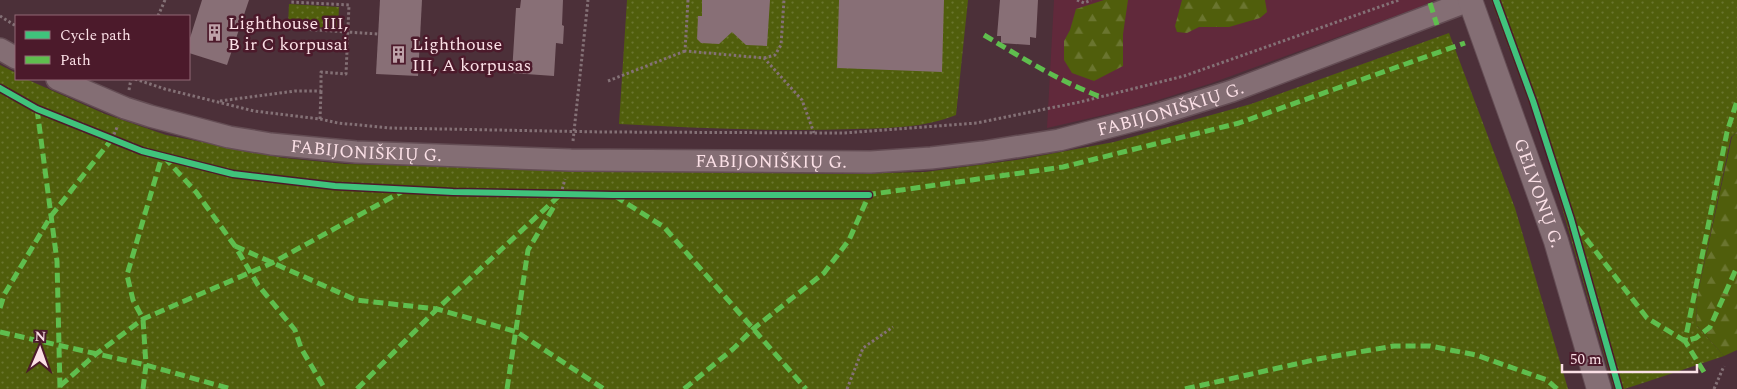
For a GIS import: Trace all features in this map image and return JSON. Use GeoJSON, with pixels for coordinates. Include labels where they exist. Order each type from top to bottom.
{"type":"FeatureCollection","features":[{"type":"Feature","properties":{"kind":"main road","name":"GELVONŲ G."},"geometry":{"type":"LineString","coordinates":[[1471,0],[1556,241],[1599,389]]}},
{"type":"Feature","properties":{"kind":"street","name":"FABIJONIŠKIŲ G."},"geometry":{"type":"LineString","coordinates":[[59,80],[125,108],[150,116],[219,135],[271,144],[356,152],[571,160],[871,162],[982,152],[1058,140],[1159,114],[1232,91],[1471,0]]}},
{"type":"Feature","properties":{"kind":"street"},"geometry":{"type":"LineString","coordinates":[[0,49],[15,57]]}},
{"type":"Feature","properties":{"kind":"path"},"geometry":{"type":"LineString","coordinates":[[158,15],[165,0]]}},
{"type":"Feature","properties":{"kind":"path"},"geometry":{"type":"LineString","coordinates":[[291,0],[291,2],[349,5],[346,74],[321,72],[320,119]]}},
{"type":"Feature","properties":{"kind":"path"},"geometry":{"type":"LineString","coordinates":[[561,194],[571,160],[588,0]]}},
{"type":"Feature","properties":{"kind":"path"},"geometry":{"type":"LineString","coordinates":[[684,52],[688,0]]}},
{"type":"Feature","properties":{"kind":"path"},"geometry":{"type":"LineString","coordinates":[[608,81],[684,52],[764,58],[775,55],[781,45],[784,0]]}},
{"type":"Feature","properties":{"kind":"path"},"geometry":{"type":"LineString","coordinates":[[1077,0],[1084,3],[1090,0]]}},
{"type":"Feature","properties":{"kind":"path"},"geometry":{"type":"LineString","coordinates":[[138,80],[165,89],[254,111],[320,119],[338,124],[390,128],[844,133],[978,123],[1080,102],[1184,76],[1399,0]]}},
{"type":"Feature","properties":{"kind":"path"},"geometry":{"type":"LineString","coordinates":[[0,16],[15,25]]}},
{"type":"Feature","properties":{"kind":"path"},"geometry":{"type":"LineString","coordinates":[[240,25],[378,34]]}},
{"type":"Feature","properties":{"kind":"path"},"geometry":{"type":"LineString","coordinates":[[764,58],[802,100],[814,133]]}},
{"type":"Feature","properties":{"kind":"path"},"geometry":{"type":"LineString","coordinates":[[217,102],[295,91],[320,91]]}},
{"type":"Feature","properties":{"kind":"path"},"geometry":{"type":"LineString","coordinates":[[847,389],[863,348],[893,326]]}},
{"type":"Feature","properties":{"kind":"path"},"geometry":{"type":"LineString","coordinates":[[1714,389],[1724,366]]}},
{"type":"Feature","properties":{"kind":"shaded area"},"geometry":{"type":"Polygon","coordinates":[[[1054,0],[1434,0],[1420,7],[1212,83],[1130,109],[1047,128],[1054,0]]]}},
{"type":"Feature","properties":{"kind":"green space"},"geometry":{"type":"Polygon","coordinates":[[[627,0],[968,0],[956,115],[932,123],[906,127],[825,130],[737,129],[619,124],[627,0]]]}},
{"type":"Feature","properties":{"kind":"green space"},"geometry":{"type":"Polygon","coordinates":[[[1104,0],[1128,0],[1123,34],[1123,66],[1094,81],[1072,73],[1064,60],[1064,41],[1070,30],[1076,9],[1104,0]]]}},
{"type":"Feature","properties":{"kind":"green space"},"geometry":{"type":"Polygon","coordinates":[[[1182,0],[1265,0],[1267,12],[1260,18],[1229,27],[1199,27],[1187,33],[1177,32],[1175,26],[1182,0]]]}},
{"type":"Feature","properties":{"kind":"green space"},"geometry":{"type":"Polygon","coordinates":[[[1491,0],[1737,0],[1737,132],[1731,137],[1696,302],[1697,326],[1724,356],[1624,389],[1614,389],[1543,141],[1491,0]]]}},
{"type":"Feature","properties":{"kind":"green space"},"geometry":{"type":"Polygon","coordinates":[[[289,4],[339,7],[338,28],[288,26],[289,4]]]}},
{"type":"Feature","properties":{"kind":"green space"},"geometry":{"type":"Polygon","coordinates":[[[1449,33],[1515,208],[1568,389],[0,389],[0,65],[15,72],[15,80],[28,80],[105,114],[166,135],[284,158],[346,164],[845,174],[925,172],[1023,159],[1114,142],[1251,104],[1449,33]]]}},
{"type":"Feature","properties":{"kind":"green space"},"geometry":{"type":"Polygon","coordinates":[[[1737,132],[1737,350],[1724,356],[1697,326],[1696,302],[1732,137],[1737,132]]]}},
{"type":"Feature","properties":{"kind":"building","name":"Lighthouse III, B ir C korpusai"},"geometry":{"type":"Polygon","coordinates":[[[202,0],[249,0],[227,65],[190,53],[190,38],[202,0]]]}},
{"type":"Feature","properties":{"kind":"building","name":"Lighthouse III, A korpusas"},"geometry":{"type":"Polygon","coordinates":[[[380,0],[422,0],[418,76],[376,74],[380,0]]]}},
{"type":"Feature","properties":{"kind":"building"},"geometry":{"type":"Polygon","coordinates":[[[521,0],[563,0],[563,44],[556,43],[554,76],[512,73],[516,8],[520,8],[521,0]]]}},
{"type":"Feature","properties":{"kind":"building"},"geometry":{"type":"Polygon","coordinates":[[[702,0],[770,0],[767,46],[746,45],[732,32],[719,44],[701,43],[697,39],[698,16],[702,16],[702,0]]]}},
{"type":"Feature","properties":{"kind":"building"},"geometry":{"type":"Polygon","coordinates":[[[839,0],[944,0],[942,72],[837,68],[839,0]]]}},
{"type":"Feature","properties":{"kind":"building"},"geometry":{"type":"Polygon","coordinates":[[[1000,0],[1038,0],[1036,38],[1030,37],[1030,45],[1001,43],[1001,36],[997,36],[1000,0]]]}},
{"type":"Feature","properties":{"kind":"marked path"},"geometry":{"type":"LineString","coordinates":[[1430,3],[1437,25]]}},
{"type":"Feature","properties":{"kind":"marked path"},"geometry":{"type":"LineString","coordinates":[[984,35],[1027,61],[1085,91],[1101,97]]}},
{"type":"Feature","properties":{"kind":"marked path"},"geometry":{"type":"LineString","coordinates":[[866,195],[1063,167],[1239,123],[1465,43]]}},
{"type":"Feature","properties":{"kind":"marked path"},"geometry":{"type":"LineString","coordinates":[[1704,372],[1685,341],[1727,132],[1737,101]]}},
{"type":"Feature","properties":{"kind":"marked path"},"geometry":{"type":"LineString","coordinates":[[37,109],[57,261],[60,389]]}},
{"type":"Feature","properties":{"kind":"marked path"},"geometry":{"type":"LineString","coordinates":[[0,308],[4,295],[51,216],[112,139]]}},
{"type":"Feature","properties":{"kind":"marked path"},"geometry":{"type":"LineString","coordinates":[[143,389],[146,365],[143,319],[133,300],[127,275],[162,156]]}},
{"type":"Feature","properties":{"kind":"marked path"},"geometry":{"type":"LineString","coordinates":[[164,157],[196,192],[235,246],[258,285],[295,330],[301,348],[325,389]]}},
{"type":"Feature","properties":{"kind":"marked path"},"geometry":{"type":"LineString","coordinates":[[60,386],[96,354],[143,319],[272,263],[403,191]]}},
{"type":"Feature","properties":{"kind":"marked path"},"geometry":{"type":"LineString","coordinates":[[357,389],[437,309],[561,194]]}},
{"type":"Feature","properties":{"kind":"marked path"},"geometry":{"type":"LineString","coordinates":[[684,389],[733,349],[753,329],[824,273],[849,240],[869,195]]}},
{"type":"Feature","properties":{"kind":"marked path"},"geometry":{"type":"LineString","coordinates":[[615,196],[664,227],[806,389]]}},
{"type":"Feature","properties":{"kind":"marked path"},"geometry":{"type":"LineString","coordinates":[[507,389],[528,250],[556,203]]}},
{"type":"Feature","properties":{"kind":"marked path"},"geometry":{"type":"LineString","coordinates":[[1577,227],[1647,318],[1685,341],[1696,338],[1710,327],[1737,267]]}},
{"type":"Feature","properties":{"kind":"marked path"},"geometry":{"type":"LineString","coordinates":[[235,246],[356,300],[437,309],[517,332],[604,389]]}},
{"type":"Feature","properties":{"kind":"marked path"},"geometry":{"type":"LineString","coordinates":[[0,332],[146,365],[231,389]]}},
{"type":"Feature","properties":{"kind":"marked path"},"geometry":{"type":"LineString","coordinates":[[1185,389],[1318,359],[1394,346],[1430,346],[1476,355],[1547,380],[1557,389]]}},
{"type":"Feature","properties":{"kind":"cycle path"},"geometry":{"type":"LineString","coordinates":[[1496,0],[1533,101],[1571,219],[1619,389]]}},
{"type":"Feature","properties":{"kind":"cycle path"},"geometry":{"type":"LineString","coordinates":[[0,88],[37,109],[142,151],[233,174],[335,186],[453,192],[613,195],[869,195]]}},
{"type":"Feature","properties":{"kind":"place","name":"Lighthouse III, B ir C korpusai"},"geometry":{"type":"Point","coordinates":[214,33]}},
{"type":"Feature","properties":{"kind":"place","name":"Lighthouse III, A korpusas"},"geometry":{"type":"Point","coordinates":[398,54]}}]}
